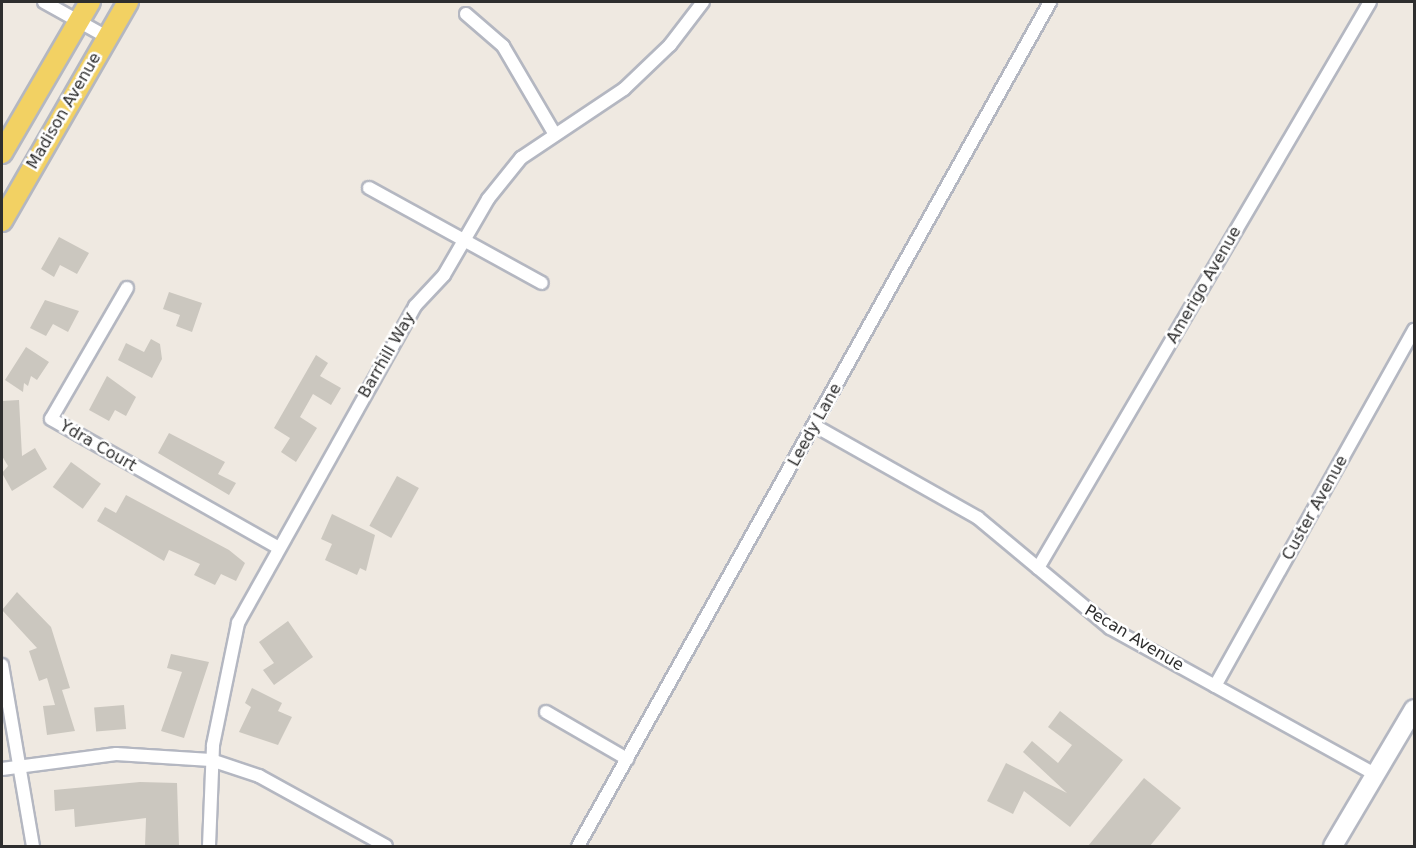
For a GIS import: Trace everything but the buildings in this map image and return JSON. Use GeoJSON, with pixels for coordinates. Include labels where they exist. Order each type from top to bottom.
{"type":"FeatureCollection","features":[{"type":"Feature","properties":{"kind":"main road","name":"Madison Avenue"},"geometry":{"type":"LineString","coordinates":[[2,153],[90,2]]}},
{"type":"Feature","properties":{"kind":"main road","name":"Madison Avenue"},"geometry":{"type":"LineString","coordinates":[[2,221],[128,2]]}},
{"type":"Feature","properties":{"kind":"street"},"geometry":{"type":"LineString","coordinates":[[44,2],[107,37]]}},
{"type":"Feature","properties":{"kind":"street","name":"Barrhill Way"},"geometry":{"type":"LineString","coordinates":[[209,846],[211,760],[234,633],[278,547],[415,306],[444,275],[505,177],[554,134],[632,82],[670,45],[703,2]]}},
{"type":"Feature","properties":{"kind":"street","name":"Leedy Lane"},"geometry":{"type":"LineString","coordinates":[[578,846],[815,426],[1050,2]]}},
{"type":"Feature","properties":{"kind":"street","name":"Amerigo Avenue"},"geometry":{"type":"LineString","coordinates":[[1038,568],[1370,2]]}},
{"type":"Feature","properties":{"kind":"street"},"geometry":{"type":"LineString","coordinates":[[466,14],[503,46],[554,134]]}},
{"type":"Feature","properties":{"kind":"street"},"geometry":{"type":"LineString","coordinates":[[369,188],[542,283]]}},
{"type":"Feature","properties":{"kind":"street","name":"Ydra Court"},"geometry":{"type":"LineString","coordinates":[[127,288],[51,419],[278,547]]}},
{"type":"Feature","properties":{"kind":"street","name":"Custer Avenue"},"geometry":{"type":"LineString","coordinates":[[1215,686],[1414,330]]}},
{"type":"Feature","properties":{"kind":"street","name":"Pecan Avenue"},"geometry":{"type":"LineString","coordinates":[[815,426],[978,518],[1110,628],[1375,774]]}},
{"type":"Feature","properties":{"kind":"street"},"geometry":{"type":"LineString","coordinates":[[2,665],[33,846]]}},
{"type":"Feature","properties":{"kind":"street"},"geometry":{"type":"LineString","coordinates":[[1336,845],[1414,709]]}},
{"type":"Feature","properties":{"kind":"street"},"geometry":{"type":"LineString","coordinates":[[546,712],[627,759]]}},
{"type":"Feature","properties":{"kind":"street"},"geometry":{"type":"LineString","coordinates":[[2,769],[116,754],[211,760],[259,776],[386,846]]}}]}
